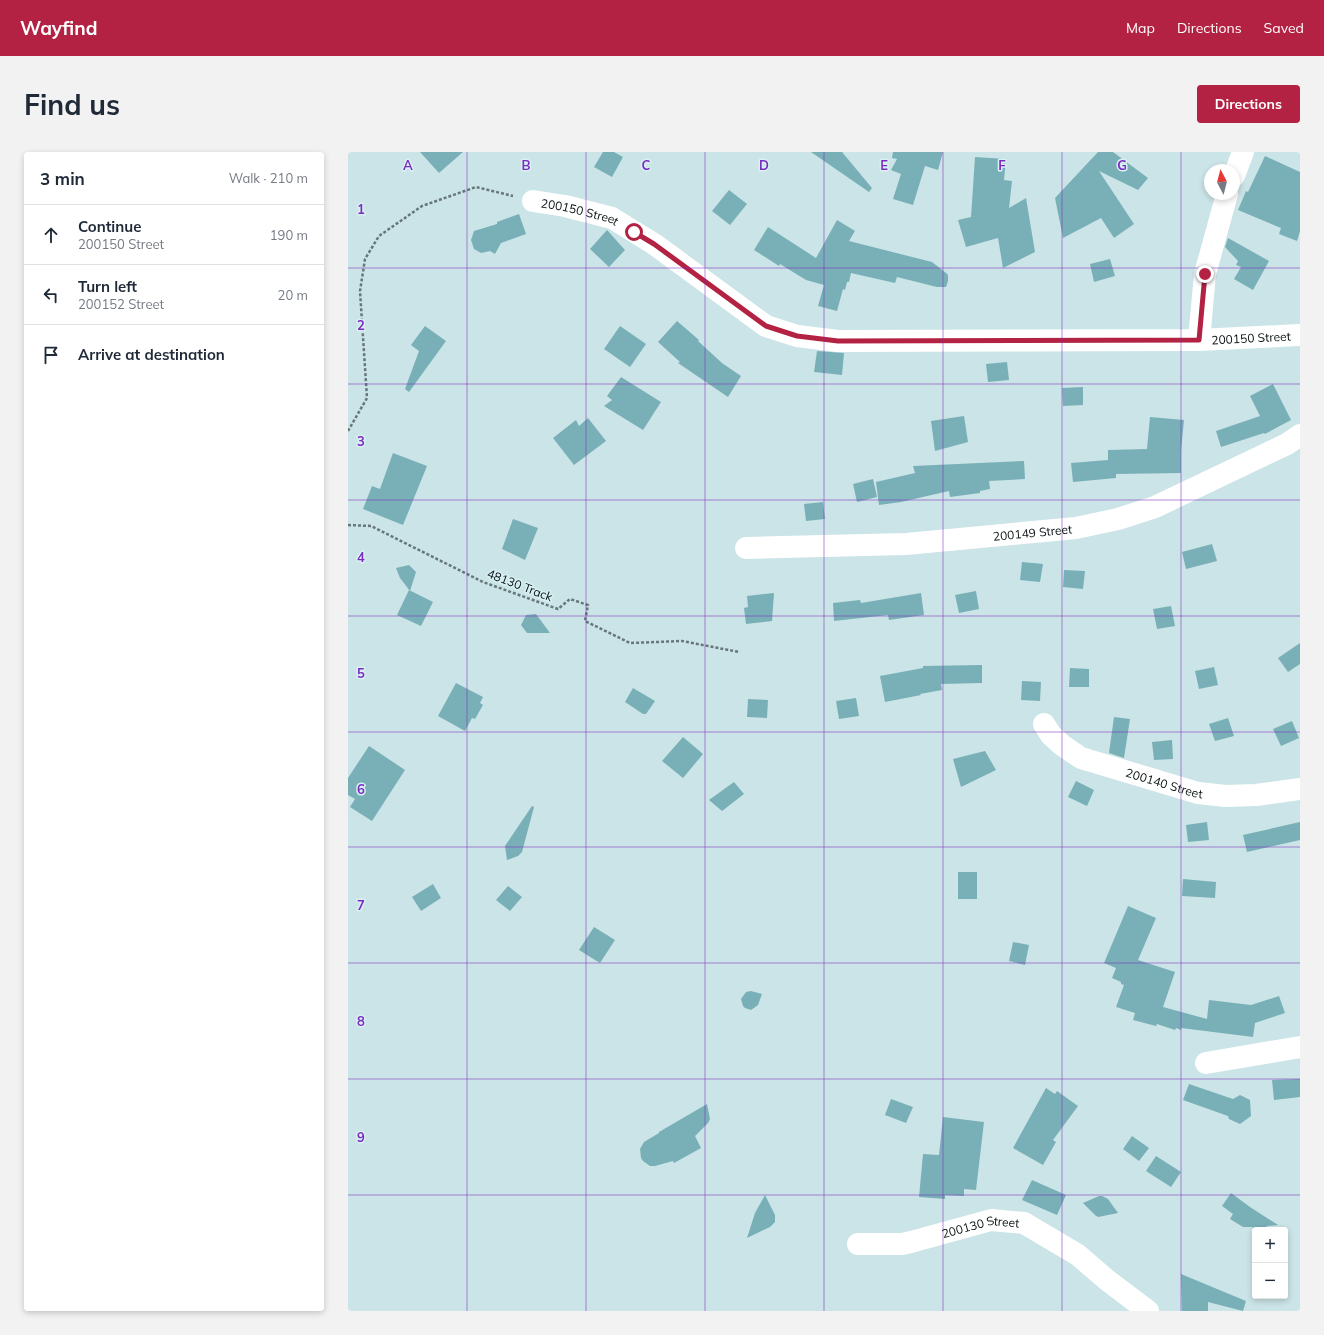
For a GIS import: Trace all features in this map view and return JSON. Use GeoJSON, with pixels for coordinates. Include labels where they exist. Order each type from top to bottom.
{"type":"FeatureCollection","features":[{"type":"Feature","properties":{"kind":"street"},"geometry":{"type":"LineString","coordinates":[[1238,164],[1243,152]]}},
{"type":"Feature","properties":{"kind":"street"},"geometry":{"type":"LineString","coordinates":[[1199,340],[1205,274],[1225,200]]}},
{"type":"Feature","properties":{"kind":"street","name":"200150 Street"},"geometry":{"type":"LineString","coordinates":[[533,201],[564,206],[612,218],[654,244],[766,326],[797,336],[838,341],[1199,340],[1300,335]]}},
{"type":"Feature","properties":{"kind":"street","name":"200149 Street"},"geometry":{"type":"LineString","coordinates":[[746,548],[906,544],[1076,528],[1118,519],[1155,507],[1286,444],[1300,435]]}},
{"type":"Feature","properties":{"kind":"street","name":"200140 Street"},"geometry":{"type":"LineString","coordinates":[[1044,724],[1051,735],[1062,745],[1081,758],[1198,793],[1226,796],[1256,795],[1300,789]]}},
{"type":"Feature","properties":{"kind":"street"},"geometry":{"type":"LineString","coordinates":[[1206,1063],[1300,1047]]}},
{"type":"Feature","properties":{"kind":"street","name":"200130 Street"},"geometry":{"type":"LineString","coordinates":[[858,1244],[902,1244],[991,1220],[1024,1223],[1078,1255],[1107,1280],[1148,1311]]}},
{"type":"Feature","properties":{"kind":"path","name":"200150 Street"},"geometry":{"type":"LineString","coordinates":[[348,431],[367,398],[360,291],[365,259],[379,236],[422,206],[476,186],[533,201]]}},
{"type":"Feature","properties":{"kind":"path","name":"48130 Track"},"geometry":{"type":"LineString","coordinates":[[348,526],[371,526],[483,582],[558,609],[570,598],[588,605],[584,621],[630,643],[682,641],[739,652]]}},
{"type":"Feature","properties":{"kind":"building"},"geometry":{"type":"Polygon","coordinates":[[[420,152],[463,152],[439,173],[420,152]]]}},
{"type":"Feature","properties":{"kind":"building"},"geometry":{"type":"Polygon","coordinates":[[[603,152],[614,152],[623,157],[612,177],[594,167],[603,152]]]}},
{"type":"Feature","properties":{"kind":"building"},"geometry":{"type":"Polygon","coordinates":[[[811,152],[842,152],[872,188],[869,192],[811,152]]]}},
{"type":"Feature","properties":{"kind":"building"},"geometry":{"type":"Polygon","coordinates":[[[893,152],[943,152],[938,170],[925,166],[913,205],[893,199],[901,174],[891,170],[897,159],[892,158],[893,152]]]}},
{"type":"Feature","properties":{"kind":"building"},"geometry":{"type":"Polygon","coordinates":[[[1098,152],[1113,152],[1148,178],[1138,190],[1099,171],[1134,224],[1114,238],[1101,218],[1063,238],[1055,198],[1098,152]]]}},
{"type":"Feature","properties":{"kind":"building"},"geometry":{"type":"Polygon","coordinates":[[[1265,156],[1300,172],[1300,231],[1297,241],[1279,234],[1281,228],[1238,210],[1246,191],[1248,192],[1265,156]]]}},
{"type":"Feature","properties":{"kind":"building"},"geometry":{"type":"Polygon","coordinates":[[[975,157],[1006,159],[1004,180],[1012,181],[1009,208],[1026,198],[1035,252],[1003,268],[998,238],[966,247],[958,220],[971,217],[975,157]]]}},
{"type":"Feature","properties":{"kind":"building"},"geometry":{"type":"Polygon","coordinates":[[[729,190],[747,204],[730,225],[712,211],[729,190]]]}},
{"type":"Feature","properties":{"kind":"building"},"geometry":{"type":"Polygon","coordinates":[[[519,214],[526,234],[501,243],[495,254],[490,251],[481,253],[474,249],[471,240],[474,231],[497,224],[497,222],[519,214]]]}},
{"type":"Feature","properties":{"kind":"building"},"geometry":{"type":"Polygon","coordinates":[[[837,220],[855,231],[849,241],[932,262],[948,275],[946,287],[937,287],[897,277],[895,283],[851,273],[845,290],[843,289],[837,311],[818,306],[824,285],[806,280],[780,264],[779,266],[754,250],[768,227],[816,258],[837,220]]]}},
{"type":"Feature","properties":{"kind":"building"},"geometry":{"type":"Polygon","coordinates":[[[607,230],[625,250],[609,267],[590,249],[607,230]]]}},
{"type":"Feature","properties":{"kind":"building"},"geometry":{"type":"Polygon","coordinates":[[[1228,238],[1269,261],[1253,290],[1234,279],[1241,267],[1236,265],[1238,261],[1225,247],[1228,238]]]}},
{"type":"Feature","properties":{"kind":"building"},"geometry":{"type":"Polygon","coordinates":[[[1110,259],[1115,276],[1094,282],[1090,264],[1110,259]]]}},
{"type":"Feature","properties":{"kind":"building"},"geometry":{"type":"Polygon","coordinates":[[[677,321],[722,363],[741,376],[728,397],[678,363],[680,362],[658,342],[677,321]]]}},
{"type":"Feature","properties":{"kind":"building"},"geometry":{"type":"Polygon","coordinates":[[[425,326],[446,341],[409,392],[405,389],[419,351],[411,345],[425,326]]]}},
{"type":"Feature","properties":{"kind":"building"},"geometry":{"type":"Polygon","coordinates":[[[620,326],[646,344],[630,367],[604,349],[620,326]]]}},
{"type":"Feature","properties":{"kind":"building"},"geometry":{"type":"Polygon","coordinates":[[[817,351],[844,353],[842,375],[814,372],[817,351]]]}},
{"type":"Feature","properties":{"kind":"building"},"geometry":{"type":"Polygon","coordinates":[[[1007,362],[1009,380],[988,382],[986,364],[1007,362]]]}},
{"type":"Feature","properties":{"kind":"building"},"geometry":{"type":"Polygon","coordinates":[[[621,377],[661,402],[643,430],[604,406],[612,400],[607,396],[621,377]]]}},
{"type":"Feature","properties":{"kind":"building"},"geometry":{"type":"Polygon","coordinates":[[[1273,384],[1291,420],[1265,434],[1264,433],[1221,447],[1216,431],[1260,416],[1250,396],[1273,384]]]}},
{"type":"Feature","properties":{"kind":"building"},"geometry":{"type":"Polygon","coordinates":[[[1083,387],[1083,405],[1063,406],[1062,388],[1083,387]]]}},
{"type":"Feature","properties":{"kind":"building"},"geometry":{"type":"Polygon","coordinates":[[[964,416],[968,442],[935,451],[931,421],[964,416]]]}},
{"type":"Feature","properties":{"kind":"building"},"geometry":{"type":"Polygon","coordinates":[[[1150,417],[1184,420],[1181,451],[1181,473],[1116,474],[1116,478],[1073,482],[1071,463],[1108,460],[1108,450],[1147,449],[1150,417]]]}},
{"type":"Feature","properties":{"kind":"building"},"geometry":{"type":"Polygon","coordinates":[[[588,418],[606,441],[574,465],[553,438],[576,420],[579,426],[588,418]]]}},
{"type":"Feature","properties":{"kind":"building"},"geometry":{"type":"Polygon","coordinates":[[[393,453],[427,466],[403,525],[363,509],[372,486],[380,489],[393,453]]]}},
{"type":"Feature","properties":{"kind":"building"},"geometry":{"type":"Polygon","coordinates":[[[1024,461],[1025,479],[989,481],[990,489],[980,491],[980,493],[950,497],[949,491],[901,502],[879,505],[876,482],[915,473],[913,466],[1024,461]]]}},
{"type":"Feature","properties":{"kind":"building"},"geometry":{"type":"Polygon","coordinates":[[[873,479],[877,497],[857,502],[853,484],[873,479]]]}},
{"type":"Feature","properties":{"kind":"building"},"geometry":{"type":"Polygon","coordinates":[[[823,502],[825,519],[806,521],[804,504],[823,502]]]}},
{"type":"Feature","properties":{"kind":"building"},"geometry":{"type":"Polygon","coordinates":[[[513,519],[538,528],[525,560],[502,549],[513,519]]]}},
{"type":"Feature","properties":{"kind":"building"},"geometry":{"type":"Polygon","coordinates":[[[1212,544],[1217,561],[1186,569],[1182,552],[1212,544]]]}},
{"type":"Feature","properties":{"kind":"building"},"geometry":{"type":"Polygon","coordinates":[[[1022,562],[1043,564],[1040,582],[1020,580],[1022,562]]]}},
{"type":"Feature","properties":{"kind":"building"},"geometry":{"type":"Polygon","coordinates":[[[409,565],[416,572],[410,591],[400,578],[396,568],[409,565]]]}},
{"type":"Feature","properties":{"kind":"building"},"geometry":{"type":"Polygon","coordinates":[[[1064,570],[1085,571],[1083,589],[1063,587],[1064,570]]]}},
{"type":"Feature","properties":{"kind":"building"},"geometry":{"type":"Polygon","coordinates":[[[409,590],[433,602],[421,626],[397,615],[409,590]]]}},
{"type":"Feature","properties":{"kind":"building"},"geometry":{"type":"Polygon","coordinates":[[[976,591],[979,609],[959,613],[955,595],[976,591]]]}},
{"type":"Feature","properties":{"kind":"building"},"geometry":{"type":"Polygon","coordinates":[[[774,593],[772,621],[746,624],[744,608],[748,607],[747,596],[774,593]]]}},
{"type":"Feature","properties":{"kind":"building"},"geometry":{"type":"Polygon","coordinates":[[[921,593],[924,615],[889,620],[888,615],[834,621],[833,603],[860,600],[861,603],[921,593]]]}},
{"type":"Feature","properties":{"kind":"building"},"geometry":{"type":"Polygon","coordinates":[[[1171,606],[1175,626],[1157,629],[1153,609],[1171,606]]]}},
{"type":"Feature","properties":{"kind":"building"},"geometry":{"type":"Polygon","coordinates":[[[536,614],[550,633],[527,633],[521,625],[526,615],[536,614]]]}},
{"type":"Feature","properties":{"kind":"building"},"geometry":{"type":"Polygon","coordinates":[[[1300,643],[1300,664],[1288,672],[1278,658],[1300,643]]]}},
{"type":"Feature","properties":{"kind":"building"},"geometry":{"type":"Polygon","coordinates":[[[982,665],[982,683],[941,684],[942,690],[885,702],[880,676],[923,668],[923,666],[982,665]]]}},
{"type":"Feature","properties":{"kind":"building"},"geometry":{"type":"Polygon","coordinates":[[[1214,667],[1218,685],[1199,689],[1195,671],[1214,667]]]}},
{"type":"Feature","properties":{"kind":"building"},"geometry":{"type":"Polygon","coordinates":[[[1070,668],[1089,669],[1089,687],[1069,687],[1070,668]]]}},
{"type":"Feature","properties":{"kind":"building"},"geometry":{"type":"Polygon","coordinates":[[[1022,681],[1041,682],[1040,701],[1021,700],[1022,681]]]}},
{"type":"Feature","properties":{"kind":"building"},"geometry":{"type":"Polygon","coordinates":[[[456,683],[483,697],[480,703],[483,705],[475,719],[472,718],[465,731],[438,716],[456,683]]]}},
{"type":"Feature","properties":{"kind":"building"},"geometry":{"type":"Polygon","coordinates":[[[633,688],[655,701],[646,714],[643,714],[625,702],[633,688]]]}},
{"type":"Feature","properties":{"kind":"building"},"geometry":{"type":"Polygon","coordinates":[[[856,698],[859,716],[839,719],[836,701],[856,698]]]}},
{"type":"Feature","properties":{"kind":"building"},"geometry":{"type":"Polygon","coordinates":[[[748,699],[768,700],[767,718],[747,717],[748,699]]]}},
{"type":"Feature","properties":{"kind":"building"},"geometry":{"type":"Polygon","coordinates":[[[1114,717],[1130,719],[1124,758],[1109,753],[1114,717]]]}},
{"type":"Feature","properties":{"kind":"building"},"geometry":{"type":"Polygon","coordinates":[[[1228,718],[1234,736],[1215,741],[1209,724],[1228,718]]]}},
{"type":"Feature","properties":{"kind":"building"},"geometry":{"type":"Polygon","coordinates":[[[1292,721],[1299,738],[1281,746],[1273,729],[1292,721]]]}},
{"type":"Feature","properties":{"kind":"building"},"geometry":{"type":"Polygon","coordinates":[[[683,737],[703,754],[683,778],[662,761],[683,737]]]}},
{"type":"Feature","properties":{"kind":"building"},"geometry":{"type":"Polygon","coordinates":[[[1172,740],[1173,759],[1154,760],[1152,742],[1172,740]]]}},
{"type":"Feature","properties":{"kind":"building"},"geometry":{"type":"Polygon","coordinates":[[[369,746],[405,770],[372,821],[350,807],[355,799],[348,795],[348,778],[369,746]]]}},
{"type":"Feature","properties":{"kind":"building"},"geometry":{"type":"Polygon","coordinates":[[[985,751],[996,770],[961,787],[953,759],[985,751]]]}},
{"type":"Feature","properties":{"kind":"building"},"geometry":{"type":"Polygon","coordinates":[[[1076,781],[1094,790],[1087,806],[1068,797],[1076,781]]]}},
{"type":"Feature","properties":{"kind":"building"},"geometry":{"type":"Polygon","coordinates":[[[734,782],[744,794],[722,811],[709,800],[734,782]]]}},
{"type":"Feature","properties":{"kind":"building"},"geometry":{"type":"Polygon","coordinates":[[[532,806],[534,807],[522,852],[518,856],[507,860],[505,846],[532,806]]]}},
{"type":"Feature","properties":{"kind":"building"},"geometry":{"type":"Polygon","coordinates":[[[1207,822],[1209,840],[1188,842],[1186,825],[1207,822]]]}},
{"type":"Feature","properties":{"kind":"building"},"geometry":{"type":"Polygon","coordinates":[[[1300,822],[1300,840],[1247,852],[1243,835],[1300,822]]]}},
{"type":"Feature","properties":{"kind":"building"},"geometry":{"type":"Polygon","coordinates":[[[958,872],[977,872],[977,899],[958,899],[958,872]]]}},
{"type":"Feature","properties":{"kind":"building"},"geometry":{"type":"Polygon","coordinates":[[[1183,879],[1216,882],[1215,898],[1182,896],[1183,879]]]}},
{"type":"Feature","properties":{"kind":"building"},"geometry":{"type":"Polygon","coordinates":[[[433,884],[441,898],[421,911],[412,897],[433,884]]]}},
{"type":"Feature","properties":{"kind":"building"},"geometry":{"type":"Polygon","coordinates":[[[508,886],[522,897],[510,911],[496,900],[508,886]]]}},
{"type":"Feature","properties":{"kind":"building"},"geometry":{"type":"Polygon","coordinates":[[[1128,906],[1156,918],[1138,960],[1175,972],[1163,1007],[1207,1019],[1209,1000],[1251,1005],[1279,996],[1285,1013],[1255,1023],[1253,1037],[1181,1028],[1181,1030],[1176,1028],[1175,1030],[1157,1024],[1156,1026],[1133,1020],[1135,1013],[1116,1007],[1124,985],[1112,978],[1116,968],[1104,963],[1128,906]]]}},
{"type":"Feature","properties":{"kind":"building"},"geometry":{"type":"Polygon","coordinates":[[[594,927],[615,940],[600,963],[579,950],[594,927]]]}},
{"type":"Feature","properties":{"kind":"building"},"geometry":{"type":"Polygon","coordinates":[[[1013,942],[1029,945],[1025,965],[1009,961],[1013,942]]]}},
{"type":"Feature","properties":{"kind":"building"},"geometry":{"type":"Polygon","coordinates":[[[751,991],[762,994],[758,1005],[751,1010],[743,1006],[741,999],[746,992],[751,991]]]}},
{"type":"Feature","properties":{"kind":"building"},"geometry":{"type":"Polygon","coordinates":[[[1300,1079],[1300,1097],[1274,1100],[1272,1080],[1300,1079]]]}},
{"type":"Feature","properties":{"kind":"building"},"geometry":{"type":"Polygon","coordinates":[[[1189,1084],[1233,1099],[1240,1095],[1250,1100],[1251,1116],[1240,1124],[1229,1119],[1228,1116],[1183,1100],[1189,1084]]]}},
{"type":"Feature","properties":{"kind":"building"},"geometry":{"type":"Polygon","coordinates":[[[1046,1088],[1055,1094],[1057,1091],[1078,1106],[1053,1140],[1056,1142],[1043,1165],[1013,1148],[1046,1088]]]}},
{"type":"Feature","properties":{"kind":"building"},"geometry":{"type":"Polygon","coordinates":[[[891,1099],[913,1107],[906,1123],[885,1115],[891,1099]]]}},
{"type":"Feature","properties":{"kind":"building"},"geometry":{"type":"Polygon","coordinates":[[[707,1104],[710,1119],[695,1136],[701,1148],[674,1163],[673,1161],[650,1166],[643,1161],[641,1158],[640,1149],[644,1142],[707,1104]]]}},
{"type":"Feature","properties":{"kind":"building"},"geometry":{"type":"Polygon","coordinates":[[[943,1117],[984,1122],[976,1190],[964,1189],[964,1196],[945,1195],[945,1199],[919,1197],[923,1154],[939,1155],[943,1117]]]}},
{"type":"Feature","properties":{"kind":"building"},"geometry":{"type":"Polygon","coordinates":[[[1132,1136],[1149,1148],[1139,1161],[1123,1149],[1132,1136]]]}},
{"type":"Feature","properties":{"kind":"building"},"geometry":{"type":"Polygon","coordinates":[[[1156,1156],[1181,1172],[1171,1187],[1146,1171],[1156,1156]]]}},
{"type":"Feature","properties":{"kind":"building"},"geometry":{"type":"Polygon","coordinates":[[[1032,1180],[1066,1195],[1057,1215],[1022,1200],[1032,1180]]]}},
{"type":"Feature","properties":{"kind":"building"},"geometry":{"type":"Polygon","coordinates":[[[1231,1193],[1278,1225],[1266,1227],[1243,1227],[1230,1219],[1233,1214],[1222,1206],[1231,1193]]]}},
{"type":"Feature","properties":{"kind":"building"},"geometry":{"type":"Polygon","coordinates":[[[765,1195],[775,1215],[775,1222],[770,1227],[747,1238],[755,1213],[765,1195]]]}},
{"type":"Feature","properties":{"kind":"building"},"geometry":{"type":"Polygon","coordinates":[[[1099,1196],[1108,1199],[1118,1213],[1098,1217],[1083,1203],[1099,1196]]]}},
{"type":"Feature","properties":{"kind":"building"},"geometry":{"type":"Polygon","coordinates":[[[1181,1274],[1246,1301],[1243,1311],[1208,1302],[1208,1311],[1182,1311],[1181,1274]]]}},
{"type":"Feature","properties":{"kind":"route"},"geometry":{"type":"LineString","coordinates":[[634,232],[654,244],[766,326],[797,336],[838,341],[1199,340],[1205,274]]}}]}
